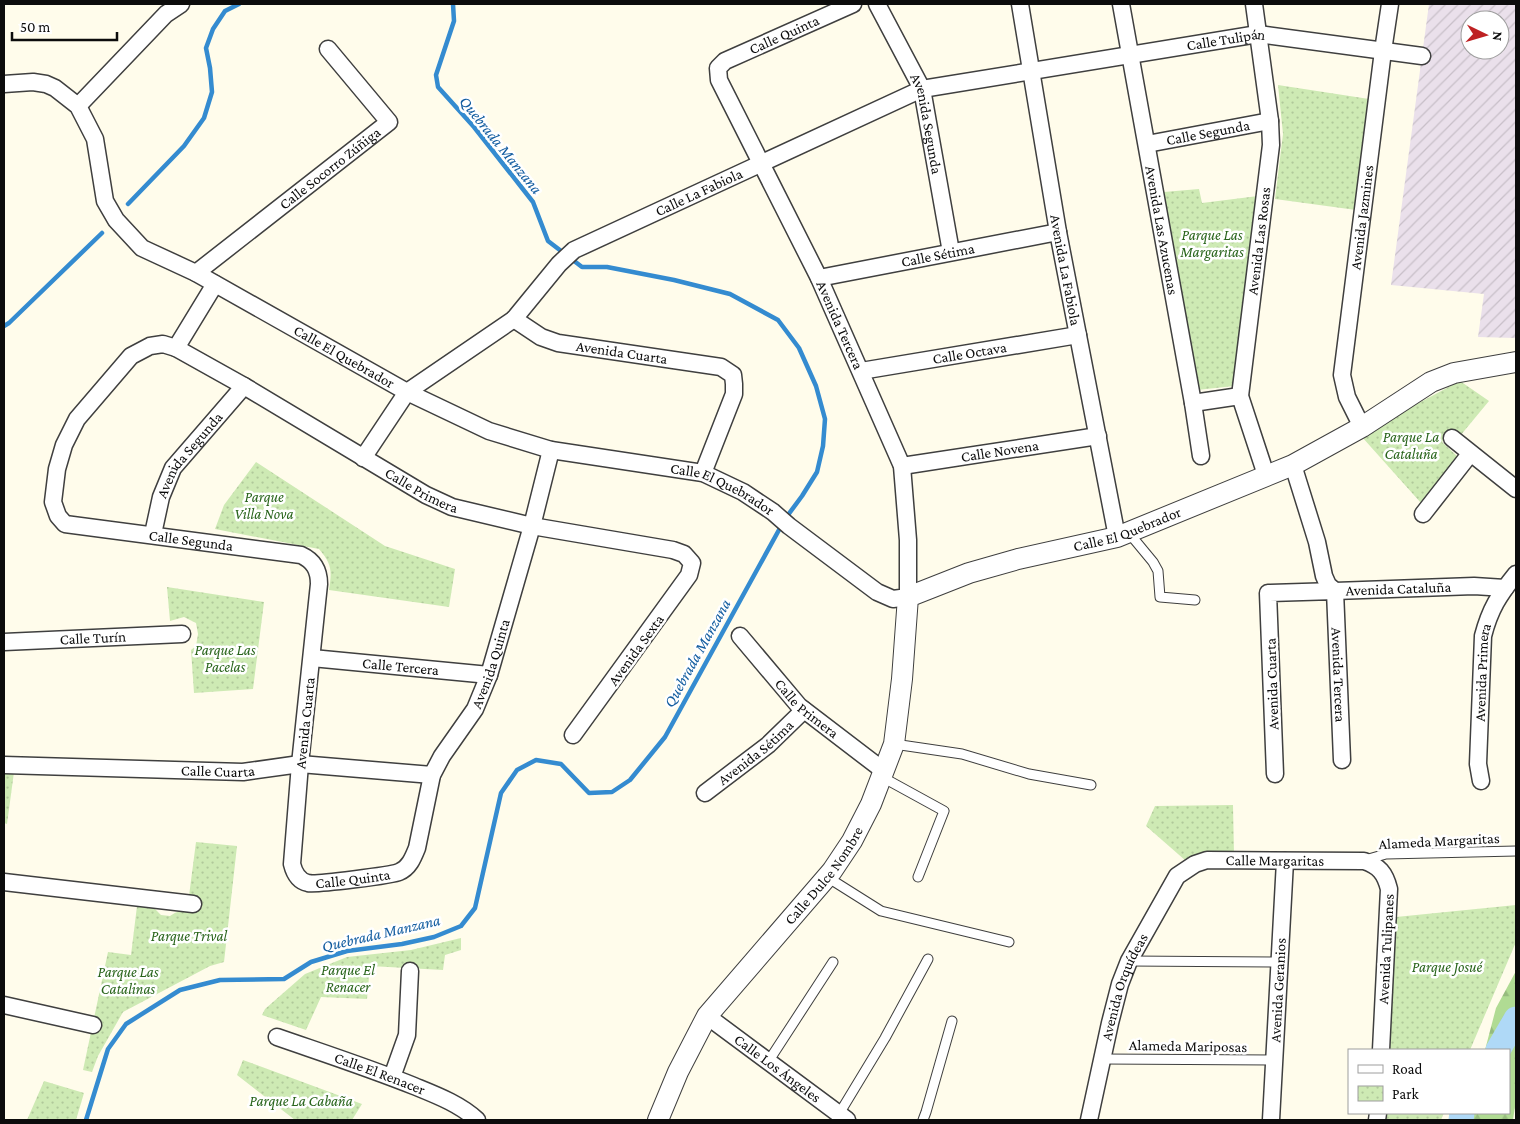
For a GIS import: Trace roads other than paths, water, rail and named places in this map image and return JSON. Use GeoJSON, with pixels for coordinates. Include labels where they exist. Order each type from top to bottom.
{"type":"FeatureCollection","features":[{"type":"Feature","properties":{"kind":"street"},"geometry":{"type":"LineString","coordinates":[[78,106],[166,14],[181,4]]}},
{"type":"Feature","properties":{"kind":"street","name":"Calle Quinta"},"geometry":{"type":"LineString","coordinates":[[718,68],[725,61],[853,4]]}},
{"type":"Feature","properties":{"kind":"street","name":"Avenida Segunda"},"geometry":{"type":"LineString","coordinates":[[877,4],[922,89],[951,252]]}},
{"type":"Feature","properties":{"kind":"street","name":"Avenida La Fabiola"},"geometry":{"type":"LineString","coordinates":[[1020,4],[1058,232],[1098,436],[1122,534]]}},
{"type":"Feature","properties":{"kind":"street","name":"Avenida Las Azucenas"},"geometry":{"type":"LineString","coordinates":[[1121,4],[1201,456]]}},
{"type":"Feature","properties":{"kind":"street","name":"Avenida Las Rosas"},"geometry":{"type":"LineString","coordinates":[[1254,4],[1270,122],[1271,145],[1240,396],[1266,476]]}},
{"type":"Feature","properties":{"kind":"street","name":"Avenida Jazmines"},"geometry":{"type":"LineString","coordinates":[[1362,427],[1347,397],[1342,375],[1390,4]]}},
{"type":"Feature","properties":{"kind":"street","name":"Calle Tulipán"},"geometry":{"type":"LineString","coordinates":[[1032,71],[1258,34],[1422,56]]}},
{"type":"Feature","properties":{"kind":"street","name":"Calle Socorro Zúñiga"},"geometry":{"type":"LineString","coordinates":[[196,273],[389,122],[328,49]]}},
{"type":"Feature","properties":{"kind":"street","name":"Avenida Tercera"},"geometry":{"type":"LineString","coordinates":[[718,68],[718,80],[819,278],[902,466],[908,540],[908,597]]}},
{"type":"Feature","properties":{"kind":"street","name":"Calle La Fabiola"},"geometry":{"type":"LineString","coordinates":[[407,392],[514,319],[574,250],[922,89],[1032,71]]}},
{"type":"Feature","properties":{"kind":"street","name":"Calle El Quebrador"},"geometry":{"type":"LineString","coordinates":[[4,84],[33,82],[46,84],[55,88],[78,106],[94,139],[105,201],[116,220],[142,248],[196,273],[407,392],[489,431],[551,450],[703,474],[743,492],[773,512],[877,592],[893,599],[908,597],[969,573],[1018,559],[1122,534],[1293,465],[1362,427],[1431,382],[1454,373],[1516,362]]}},
{"type":"Feature","properties":{"kind":"street","name":"Calle Segunda"},"geometry":{"type":"LineString","coordinates":[[1147,144],[1270,122]]}},
{"type":"Feature","properties":{"kind":"street","name":"Calle Sétima"},"geometry":{"type":"LineString","coordinates":[[819,278],[1058,232]]}},
{"type":"Feature","properties":{"kind":"street"},"geometry":{"type":"LineString","coordinates":[[176,348],[214,284]]}},
{"type":"Feature","properties":{"kind":"street","name":"Avenida Cuarta"},"geometry":{"type":"LineString","coordinates":[[514,319],[541,337],[558,343],[721,367],[733,375],[734,394],[703,474]]}},
{"type":"Feature","properties":{"kind":"street","name":"Calle Octava"},"geometry":{"type":"LineString","coordinates":[[861,371],[1078,335]]}},
{"type":"Feature","properties":{"kind":"street","name":"Calle Segunda"},"geometry":{"type":"LineString","coordinates":[[176,348],[163,344],[150,346],[131,356],[77,419],[64,445],[57,469],[53,502],[58,516],[65,524],[153,534],[301,555],[309,558],[315,565]]}},
{"type":"Feature","properties":{"kind":"street","name":"Calle Primera"},"geometry":{"type":"LineString","coordinates":[[176,348],[244,386],[426,496],[452,507],[532,526],[674,550],[684,554],[692,563]]}},
{"type":"Feature","properties":{"kind":"street","name":"Avenida Segunda"},"geometry":{"type":"LineString","coordinates":[[153,534],[162,497],[173,468],[244,386]]}},
{"type":"Feature","properties":{"kind":"street"},"geometry":{"type":"LineString","coordinates":[[363,458],[407,392]]}},
{"type":"Feature","properties":{"kind":"street"},"geometry":{"type":"LineString","coordinates":[[1193,403],[1240,396]]}},
{"type":"Feature","properties":{"kind":"street","name":"Calle Novena"},"geometry":{"type":"LineString","coordinates":[[902,466],[1098,436]]}},
{"type":"Feature","properties":{"kind":"street"},"geometry":{"type":"LineString","coordinates":[[1452,438],[1516,489]]}},
{"type":"Feature","properties":{"kind":"street","name":"Avenida Quinta"},"geometry":{"type":"LineString","coordinates":[[406,867],[413,859],[417,848],[432,775],[442,756],[475,709],[489,676],[532,526],[551,450]]}},
{"type":"Feature","properties":{"kind":"street"},"geometry":{"type":"LineString","coordinates":[[1422,514],[1470,454]]}},
{"type":"Feature","properties":{"kind":"street","name":"Avenida Cataluña"},"geometry":{"type":"LineString","coordinates":[[1293,465],[1317,542],[1324,576],[1328,585],[1335,590],[1474,586],[1505,588]]}},
{"type":"Feature","properties":{"kind":"street","name":"Avenida Sexta"},"geometry":{"type":"LineString","coordinates":[[573,735],[680,590],[689,575],[692,563]]}},
{"type":"Feature","properties":{"kind":"street","name":"Avenida Cuarta"},"geometry":{"type":"LineString","coordinates":[[299,879],[294,873],[292,864],[319,579],[315,565]]}},
{"type":"Feature","properties":{"kind":"street","name":"Avenida Primera"},"geometry":{"type":"LineString","coordinates":[[1480,781],[1478,764],[1483,636],[1488,615],[1516,574]]}},
{"type":"Feature","properties":{"kind":"street","name":"Avenida Tercera"},"geometry":{"type":"LineString","coordinates":[[1335,590],[1342,760]]}},
{"type":"Feature","properties":{"kind":"street","name":"Avenida Cuarta"},"geometry":{"type":"LineString","coordinates":[[1275,774],[1268,593],[1335,590]]}},
{"type":"Feature","properties":{"kind":"street","name":"Calle Dulce Nombre"},"geometry":{"type":"LineString","coordinates":[[658,1120],[678,1072],[706,1016],[826,877],[852,841],[871,804],[894,744],[902,679],[908,597]]}},
{"type":"Feature","properties":{"kind":"street","name":"Calle Turín"},"geometry":{"type":"LineString","coordinates":[[4,642],[182,634]]}},
{"type":"Feature","properties":{"kind":"street","name":"Calle Primera"},"geometry":{"type":"LineString","coordinates":[[740,636],[804,710],[883,774]]}},
{"type":"Feature","properties":{"kind":"street","name":"Calle Tercera"},"geometry":{"type":"LineString","coordinates":[[312,658],[489,676]]}},
{"type":"Feature","properties":{"kind":"street","name":"Avenida Sétima"},"geometry":{"type":"LineString","coordinates":[[705,793],[768,745],[804,710]]}},
{"type":"Feature","properties":{"kind":"street","name":"Calle Cuarta"},"geometry":{"type":"LineString","coordinates":[[4,764],[243,772],[300,764],[432,775]]}},
{"type":"Feature","properties":{"kind":"street","name":"Calle Margaritas"},"geometry":{"type":"LineString","coordinates":[[1187,868],[1206,860],[1364,860]]}},
{"type":"Feature","properties":{"kind":"street","name":"Avenida Tulipanes"},"geometry":{"type":"LineString","coordinates":[[1364,860],[1381,870],[1389,888],[1381,1049]]}},
{"type":"Feature","properties":{"kind":"street","name":"Avenida Geranios"},"geometry":{"type":"LineString","coordinates":[[1271,1120],[1285,861]]}},
{"type":"Feature","properties":{"kind":"street","name":"Calle Quinta"},"geometry":{"type":"LineString","coordinates":[[299,879],[307,883],[321,883],[398,873],[406,867]]}},
{"type":"Feature","properties":{"kind":"street","name":"Avenida Orquídeas"},"geometry":{"type":"LineString","coordinates":[[1089,1120],[1120,984],[1129,961],[1177,876],[1187,868]]}},
{"type":"Feature","properties":{"kind":"street"},"geometry":{"type":"LineString","coordinates":[[4,882],[193,904]]}},
{"type":"Feature","properties":{"kind":"street"},"geometry":{"type":"LineString","coordinates":[[392,1077],[407,1035],[410,971]]}},
{"type":"Feature","properties":{"kind":"street"},"geometry":{"type":"LineString","coordinates":[[4,1005],[93,1025]]}},
{"type":"Feature","properties":{"kind":"street","name":"Calle Los Ángeles"},"geometry":{"type":"LineString","coordinates":[[706,1016],[843,1117]]}},
{"type":"Feature","properties":{"kind":"street","name":"Calle El Renacer"},"geometry":{"type":"LineString","coordinates":[[277,1037],[392,1077],[438,1096],[469,1112],[477,1120]]}},
{"type":"Feature","properties":{"kind":"lane"},"geometry":{"type":"LineString","coordinates":[[1122,534],[1153,562],[1158,571],[1160,597],[1195,600]]}},
{"type":"Feature","properties":{"kind":"lane"},"geometry":{"type":"LineString","coordinates":[[894,744],[962,754],[1029,774],[1092,785]]}},
{"type":"Feature","properties":{"kind":"lane"},"geometry":{"type":"LineString","coordinates":[[883,774],[944,811],[918,877]]}},
{"type":"Feature","properties":{"kind":"lane","name":"Alameda Margaritas"},"geometry":{"type":"LineString","coordinates":[[1364,860],[1386,854],[1516,851]]}},
{"type":"Feature","properties":{"kind":"lane"},"geometry":{"type":"LineString","coordinates":[[826,877],[881,910],[1009,942]]}},
{"type":"Feature","properties":{"kind":"lane"},"geometry":{"type":"LineString","coordinates":[[843,1117],[928,960]]}},
{"type":"Feature","properties":{"kind":"lane"},"geometry":{"type":"LineString","coordinates":[[1129,961],[1280,962]]}},
{"type":"Feature","properties":{"kind":"lane"},"geometry":{"type":"LineString","coordinates":[[768,1062],[833,962]]}},
{"type":"Feature","properties":{"kind":"lane"},"geometry":{"type":"LineString","coordinates":[[922,1120],[926,1112],[952,1021]]}},
{"type":"Feature","properties":{"kind":"lane","name":"Alameda Mariposas"},"geometry":{"type":"LineString","coordinates":[[1102,1059],[1274,1060]]}},
{"type":"Feature","properties":{"kind":"waterway"},"geometry":{"type":"LineString","coordinates":[[128,204],[184,146],[204,118],[212,92],[206,48],[213,29],[225,11],[239,4]]}},
{"type":"Feature","properties":{"kind":"waterway","name":"Quebrada Manzana"},"geometry":{"type":"LineString","coordinates":[[86,1120],[108,1049],[126,1024],[180,990],[220,980],[284,979],[311,962],[347,951],[402,944],[434,937],[461,926],[475,908],[501,793],[517,770],[536,760],[561,764],[589,793],[612,792],[630,780],[665,737],[785,519],[817,472],[823,446],[825,419],[816,386],[799,348],[778,320],[730,294],[674,280],[607,267],[582,267],[548,241],[533,202],[474,127],[438,87],[436,75],[454,21],[453,4]]}},
{"type":"Feature","properties":{"kind":"waterway"},"geometry":{"type":"LineString","coordinates":[[4,326],[102,233]]}},
{"type":"Feature","properties":{"kind":"waterway"},"geometry":{"type":"LineString","coordinates":[[1499,1049],[1516,1019]]}},
{"type":"Feature","properties":{"kind":"waterway"},"geometry":{"type":"LineString","coordinates":[[1461,1120],[1462,1114]]}},
{"type":"Feature","properties":{"kind":"park label","name":"Parque Las Margaritas"},"geometry":{"type":"Point","coordinates":[1212,244]}},
{"type":"Feature","properties":{"kind":"park label","name":"Parque La Cataluña"},"geometry":{"type":"Point","coordinates":[1411,446]}},
{"type":"Feature","properties":{"kind":"park label","name":"Parque Villa Nova"},"geometry":{"type":"Point","coordinates":[264,506]}},
{"type":"Feature","properties":{"kind":"park label","name":"Parque Las Pacelas"},"geometry":{"type":"Point","coordinates":[225,658]}},
{"type":"Feature","properties":{"kind":"park label","name":"Parque Trival"},"geometry":{"type":"Point","coordinates":[189,936]}},
{"type":"Feature","properties":{"kind":"park label","name":"Parque Josué"},"geometry":{"type":"Point","coordinates":[1447,967]}},
{"type":"Feature","properties":{"kind":"park label","name":"Parque El Renacer"},"geometry":{"type":"Point","coordinates":[348,978]}},
{"type":"Feature","properties":{"kind":"park label","name":"Parque Las Catalinas"},"geometry":{"type":"Point","coordinates":[128,980]}},
{"type":"Feature","properties":{"kind":"park label","name":"Parque La Cabaña"},"geometry":{"type":"Point","coordinates":[301,1101]}}]}
